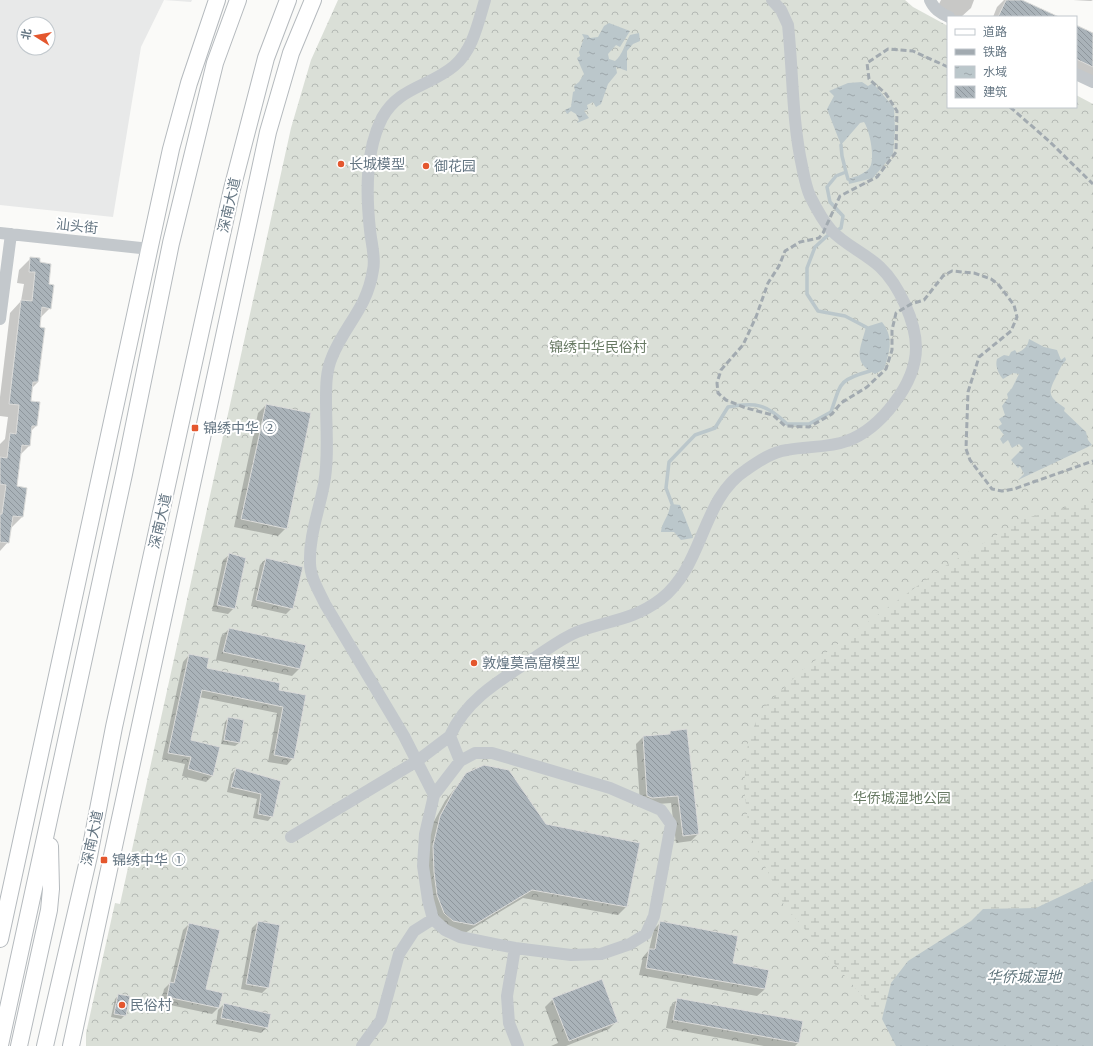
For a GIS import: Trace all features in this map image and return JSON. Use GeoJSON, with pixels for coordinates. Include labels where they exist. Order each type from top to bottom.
{"type":"FeatureCollection","features":[{"type":"Feature","properties":{"kind":"main road"},"geometry":{"type":"LineString","coordinates":[[0,934],[14,876],[179,119],[192,75],[218,0]]}},
{"type":"Feature","properties":{"kind":"main road","name":"深南大道"},"geometry":{"type":"LineString","coordinates":[[45,1046],[89,856],[114,727],[232,189],[266,58],[288,0]]}},
{"type":"Feature","properties":{"kind":"main road"},"geometry":{"type":"LineString","coordinates":[[71,1046],[268,132],[291,53],[313,0]]}},
{"type":"Feature","properties":{"kind":"main road"},"geometry":{"type":"LineString","coordinates":[[0,1045],[124,474],[171,243],[215,63],[235,4]]}},
{"type":"Feature","properties":{"kind":"main road"},"geometry":{"type":"LineString","coordinates":[[232,189],[238,269]]}},
{"type":"Feature","properties":{"kind":"main road"},"geometry":{"type":"LineString","coordinates":[[121,387],[124,474]]}},
{"type":"Feature","properties":{"kind":"main road"},"geometry":{"type":"LineString","coordinates":[[19,1046],[49,910],[51,889],[49,820]]}},
{"type":"Feature","properties":{"kind":"main road"},"geometry":{"type":"LineString","coordinates":[[0,892],[14,876]]}},
{"type":"Feature","properties":{"kind":"street"},"geometry":{"type":"LineString","coordinates":[[434,795],[417,761],[321,597],[310,565],[310,542],[324,483],[326,446],[326,382],[331,358],[365,300],[374,268],[367,204],[368,175],[374,136],[394,101],[409,91],[455,66],[473,40],[485,0]]}},
{"type":"Feature","properties":{"kind":"street"},"geometry":{"type":"LineString","coordinates":[[291,837],[417,761],[450,736],[462,715],[482,695],[559,641],[589,628],[631,617],[663,597],[678,583],[689,566],[709,520],[725,491],[739,474],[766,457],[785,450],[847,441],[872,426],[897,401],[913,369],[916,350],[914,326],[900,294],[880,267],[834,233],[809,194],[796,138],[788,26],[781,10],[772,0]]}},
{"type":"Feature","properties":{"kind":"street"},"geometry":{"type":"LineString","coordinates":[[930,0],[937,10],[947,16]]}},
{"type":"Feature","properties":{"kind":"street"},"geometry":{"type":"LineString","coordinates":[[1077,74],[1093,82]]}},
{"type":"Feature","properties":{"kind":"street","name":"汕头街"},"geometry":{"type":"LineString","coordinates":[[6,233],[150,249]]}},
{"type":"Feature","properties":{"kind":"street"},"geometry":{"type":"LineString","coordinates":[[0,319],[6,233]]}},
{"type":"Feature","properties":{"kind":"street"},"geometry":{"type":"LineString","coordinates":[[450,736],[460,762]]}},
{"type":"Feature","properties":{"kind":"street"},"geometry":{"type":"LineString","coordinates":[[475,753],[492,753],[610,788],[661,810],[671,824],[654,916],[646,934],[630,944],[602,954],[571,955],[515,948],[460,936],[445,930],[433,919],[422,866],[425,834],[434,795],[460,762],[475,753]]}},
{"type":"Feature","properties":{"kind":"street"},"geometry":{"type":"LineString","coordinates":[[362,1046],[382,1020],[399,954],[414,932],[433,919]]}},
{"type":"Feature","properties":{"kind":"street"},"geometry":{"type":"LineString","coordinates":[[515,948],[507,996],[509,1023],[518,1046]]}},
{"type":"Feature","properties":{"kind":"shaded area"},"geometry":{"type":"Polygon","coordinates":[[[0,0],[164,0],[141,47],[113,217],[0,205],[0,0]]]}},
{"type":"Feature","properties":{"kind":"shaded area"},"geometry":{"type":"Polygon","coordinates":[[[164,0],[192,0],[191,2],[164,0]]]}},
{"type":"Feature","properties":{"kind":"green space","name":"锦绣中华民俗村"},"geometry":{"type":"Polygon","coordinates":[[[338,0],[905,0],[913,7],[947,25],[947,108],[1077,108],[1077,96],[1093,104],[1093,1046],[86,1046],[86,1033],[115,903],[120,904],[291,128],[311,60],[338,0]]]}},
{"type":"Feature","properties":{"kind":"green space","name":"华侨城湿地公园"},"geometry":{"type":"Polygon","coordinates":[[[1093,500],[1093,881],[1036,908],[983,909],[971,921],[891,983],[882,1019],[784,905],[749,833],[744,786],[748,741],[761,710],[802,670],[942,568],[1023,519],[1093,500]]]}},
{"type":"Feature","properties":{"kind":"water"},"geometry":{"type":"Polygon","coordinates":[[[609,23],[630,31],[620,47],[616,45],[608,54],[609,59],[615,61],[617,59],[622,53],[630,35],[639,33],[640,41],[633,44],[627,51],[627,71],[616,67],[617,73],[608,84],[601,104],[596,107],[593,102],[587,105],[588,109],[584,111],[589,118],[577,123],[579,120],[576,114],[571,111],[567,114],[565,110],[571,107],[573,92],[575,91],[574,86],[579,82],[584,74],[577,58],[580,56],[579,52],[584,38],[582,34],[588,35],[590,38],[598,37],[604,26],[609,23]]]}},
{"type":"Feature","properties":{"kind":"water"},"geometry":{"type":"Polygon","coordinates":[[[862,82],[868,86],[873,83],[894,108],[895,130],[893,154],[873,178],[849,184],[848,179],[863,173],[870,167],[872,151],[870,138],[864,122],[860,123],[841,145],[827,109],[834,96],[829,91],[848,83],[862,82]]]}},
{"type":"Feature","properties":{"kind":"water"},"geometry":{"type":"Polygon","coordinates":[[[882,322],[888,333],[890,344],[884,369],[875,374],[863,365],[860,359],[860,348],[866,327],[882,322]]]}},
{"type":"Feature","properties":{"kind":"water"},"geometry":{"type":"Polygon","coordinates":[[[1029,339],[1044,347],[1057,350],[1061,360],[1065,357],[1066,360],[1060,368],[1051,387],[1051,395],[1065,408],[1064,411],[1086,432],[1088,440],[1092,445],[1018,480],[1024,474],[1020,466],[1018,468],[1011,460],[1023,448],[1019,444],[1012,448],[1008,440],[1003,444],[1000,439],[1004,435],[998,427],[1002,424],[999,419],[1005,415],[1002,406],[1008,398],[1007,394],[1012,388],[1019,374],[1013,373],[1003,379],[997,369],[996,362],[997,359],[1004,355],[1009,356],[1011,352],[1015,350],[1017,353],[1022,351],[1027,346],[1029,339]]]}},
{"type":"Feature","properties":{"kind":"water"},"geometry":{"type":"Polygon","coordinates":[[[672,504],[680,505],[693,538],[681,540],[674,532],[661,532],[672,504]]]}},
{"type":"Feature","properties":{"kind":"water","name":"华侨城湿地"},"geometry":{"type":"Polygon","coordinates":[[[1093,881],[1093,1046],[896,1046],[882,1019],[891,983],[908,961],[971,921],[983,909],[1036,908],[1093,881]]]}},
{"type":"Feature","properties":{"kind":"building"},"geometry":{"type":"Polygon","coordinates":[[[1006,0],[1022,0],[1057,16],[998,16],[1006,0]]]}},
{"type":"Feature","properties":{"kind":"building"},"geometry":{"type":"Polygon","coordinates":[[[1077,25],[1093,33],[1093,67],[1077,59],[1077,25]]]}},
{"type":"Feature","properties":{"kind":"building"},"geometry":{"type":"Polygon","coordinates":[[[30,257],[40,258],[40,262],[51,264],[49,284],[54,285],[51,309],[42,307],[40,327],[45,328],[38,382],[33,382],[31,401],[40,402],[37,426],[32,426],[30,446],[22,445],[17,486],[27,488],[23,517],[13,516],[9,543],[0,542],[0,514],[2,514],[6,485],[0,484],[0,457],[7,458],[10,433],[16,434],[19,405],[9,404],[21,300],[32,301],[35,272],[29,272],[30,257]]]}},
{"type":"Feature","properties":{"kind":"building"},"geometry":{"type":"Polygon","coordinates":[[[266,404],[311,413],[287,529],[241,519],[266,404]]]}},
{"type":"Feature","properties":{"kind":"building"},"geometry":{"type":"Polygon","coordinates":[[[229,553],[246,558],[235,609],[217,605],[229,553]]]}},
{"type":"Feature","properties":{"kind":"building"},"geometry":{"type":"Polygon","coordinates":[[[266,558],[303,567],[293,609],[256,600],[266,558]]]}},
{"type":"Feature","properties":{"kind":"building"},"geometry":{"type":"Polygon","coordinates":[[[229,628],[306,645],[300,669],[223,652],[229,628]]]}},
{"type":"Feature","properties":{"kind":"building"},"geometry":{"type":"Polygon","coordinates":[[[189,654],[209,658],[207,668],[280,683],[279,690],[306,695],[294,759],[274,755],[283,707],[202,690],[191,740],[220,747],[213,776],[188,769],[191,757],[168,753],[189,654]]]}},
{"type":"Feature","properties":{"kind":"building"},"geometry":{"type":"Polygon","coordinates":[[[228,717],[244,720],[240,743],[224,740],[228,717]]]}},
{"type":"Feature","properties":{"kind":"building"},"geometry":{"type":"Polygon","coordinates":[[[687,729],[699,834],[683,836],[678,796],[652,798],[647,796],[643,736],[670,734],[670,731],[687,729]]]}},
{"type":"Feature","properties":{"kind":"building"},"geometry":{"type":"Polygon","coordinates":[[[484,765],[509,770],[546,824],[640,843],[627,907],[532,890],[474,925],[453,921],[444,913],[437,895],[434,872],[433,846],[440,816],[453,792],[466,773],[484,765]]]}},
{"type":"Feature","properties":{"kind":"building"},"geometry":{"type":"Polygon","coordinates":[[[236,768],[281,781],[273,817],[258,814],[261,794],[231,787],[236,768]]]}},
{"type":"Feature","properties":{"kind":"building"},"geometry":{"type":"Polygon","coordinates":[[[258,921],[280,925],[269,988],[246,984],[258,921]]]}},
{"type":"Feature","properties":{"kind":"building"},"geometry":{"type":"Polygon","coordinates":[[[660,921],[738,936],[733,963],[769,970],[765,989],[646,968],[649,949],[655,949],[660,921]]]}},
{"type":"Feature","properties":{"kind":"building"},"geometry":{"type":"Polygon","coordinates":[[[189,923],[220,930],[206,989],[223,993],[219,1008],[167,997],[170,982],[174,983],[189,923]]]}},
{"type":"Feature","properties":{"kind":"building"},"geometry":{"type":"Polygon","coordinates":[[[602,979],[618,1022],[569,1041],[552,998],[602,979]]]}},
{"type":"Feature","properties":{"kind":"building","name":"民俗村"},"geometry":{"type":"Polygon","coordinates":[[[118,994],[130,996],[126,1016],[114,1014],[118,994]]]}},
{"type":"Feature","properties":{"kind":"building"},"geometry":{"type":"Polygon","coordinates":[[[677,998],[803,1021],[799,1043],[673,1020],[677,998]]]}},
{"type":"Feature","properties":{"kind":"building"},"geometry":{"type":"Polygon","coordinates":[[[224,1003],[271,1014],[268,1028],[221,1018],[224,1003]]]}},
{"type":"Feature","properties":{"kind":"waterway"},"geometry":{"type":"LineString","coordinates":[[841,145],[846,172]]}},
{"type":"Feature","properties":{"kind":"waterway"},"geometry":{"type":"LineString","coordinates":[[848,179],[846,172],[836,176],[827,187],[830,202],[843,216],[841,228],[827,236],[815,247],[807,268],[807,294],[818,311],[845,316],[866,327]]}},
{"type":"Feature","properties":{"kind":"waterway"},"geometry":{"type":"LineString","coordinates":[[672,504],[666,488],[669,462],[695,435],[715,428],[728,407],[738,405],[760,406],[773,412],[787,424],[809,424],[831,412],[839,389],[846,380],[870,371]]}},
{"type":"Feature","properties":{"kind":"railway"},"geometry":{"type":"LineString","coordinates":[[947,67],[913,51],[888,49],[867,63],[869,79],[886,94],[897,111],[896,152],[877,177],[840,196],[823,233],[819,238],[800,242],[785,251],[779,266],[768,283],[756,317],[743,345],[721,370],[717,383],[718,393],[726,400],[746,408],[773,415],[785,426],[809,427],[832,414],[841,403],[867,387],[886,369],[892,350],[892,330],[896,313],[911,304],[924,300],[943,276],[952,271],[974,273],[991,279],[998,284],[1014,305],[1017,317],[1011,331],[979,357],[968,392],[966,449],[970,460],[992,489],[1002,491],[1014,489],[1093,461]]}},
{"type":"Feature","properties":{"kind":"railway"},"geometry":{"type":"LineString","coordinates":[[1011,108],[1049,141],[1093,184]]}},
{"type":"Feature","properties":{"kind":"place","name":"长城模型"},"geometry":{"type":"Point","coordinates":[341,164]}},
{"type":"Feature","properties":{"kind":"place","name":"御花园"},"geometry":{"type":"Point","coordinates":[426,166]}},
{"type":"Feature","properties":{"kind":"place","name":"锦绣中华 ②"},"geometry":{"type":"Point","coordinates":[195,428]}},
{"type":"Feature","properties":{"kind":"place","name":"敦煌莫高窟模型"},"geometry":{"type":"Point","coordinates":[474,663]}},
{"type":"Feature","properties":{"kind":"place","name":"锦绣中华 ①"},"geometry":{"type":"Point","coordinates":[104,860]}},
{"type":"Feature","properties":{"kind":"place","name":"民俗村"},"geometry":{"type":"Point","coordinates":[122,1005]}}]}
